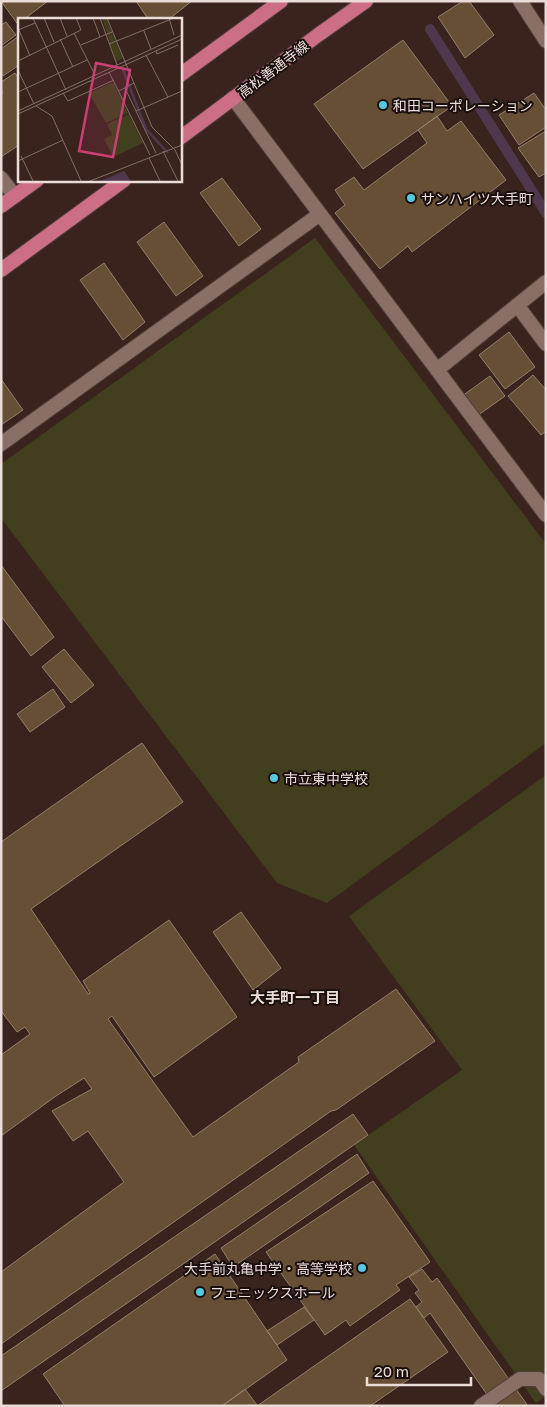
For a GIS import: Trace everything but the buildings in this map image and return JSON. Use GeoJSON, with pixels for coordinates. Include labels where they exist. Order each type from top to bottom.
{"type":"FeatureCollection","features":[{"type":"Feature","properties":{"kind":"main road"},"geometry":{"type":"LineString","coordinates":[[181,74],[281,1]]}},
{"type":"Feature","properties":{"kind":"main road","name":"高松善通寺線"},"geometry":{"type":"LineString","coordinates":[[181,137],[366,1]]}},
{"type":"Feature","properties":{"kind":"main road"},"geometry":{"type":"LineString","coordinates":[[1,206],[36,181]]}},
{"type":"Feature","properties":{"kind":"main road"},"geometry":{"type":"LineString","coordinates":[[1,270],[123,181]]}},
{"type":"Feature","properties":{"kind":"street"},"geometry":{"type":"LineString","coordinates":[[520,1],[546,41]]}},
{"type":"Feature","properties":{"kind":"street"},"geometry":{"type":"LineString","coordinates":[[233,98],[546,515]]}},
{"type":"Feature","properties":{"kind":"street"},"geometry":{"type":"LineString","coordinates":[[1,178],[15,196]]}},
{"type":"Feature","properties":{"kind":"street"},"geometry":{"type":"LineString","coordinates":[[1,444],[320,214]]}},
{"type":"Feature","properties":{"kind":"street"},"geometry":{"type":"LineString","coordinates":[[437,370],[546,282]]}},
{"type":"Feature","properties":{"kind":"street"},"geometry":{"type":"LineString","coordinates":[[517,306],[546,344]]}},
{"type":"Feature","properties":{"kind":"street"},"geometry":{"type":"LineString","coordinates":[[481,1406],[520,1379],[540,1379],[546,1389]]}},
{"type":"Feature","properties":{"kind":"shaded area"},"geometry":{"type":"Polygon","coordinates":[[[315,238],[546,544],[546,743],[327,903],[277,883],[1,518],[1,464],[315,238]]]}},
{"type":"Feature","properties":{"kind":"shaded area"},"geometry":{"type":"Polygon","coordinates":[[[546,775],[546,1396],[536,1403],[354,1145],[462,1070],[349,916],[546,775]]]}},
{"type":"Feature","properties":{"kind":"waterway"},"geometry":{"type":"LineString","coordinates":[[430,29],[546,213]]}},
{"type":"Feature","properties":{"kind":"place","name":"和田コーポレーション"},"geometry":{"type":"Point","coordinates":[383,105]}},
{"type":"Feature","properties":{"kind":"place","name":"サンハイツ大手町"},"geometry":{"type":"Point","coordinates":[411,198]}},
{"type":"Feature","properties":{"kind":"place","name":"市立東中学校"},"geometry":{"type":"Point","coordinates":[274,778]}},
{"type":"Feature","properties":{"kind":"place","name":"大手前丸亀中学・高等学校"},"geometry":{"type":"Point","coordinates":[362,1268]}},
{"type":"Feature","properties":{"kind":"place","name":"フェニックスホール"},"geometry":{"type":"Point","coordinates":[200,1292]}},
{"type":"Feature","properties":{"kind":"district","name":"大手町一丁目"},"geometry":{"type":"Point","coordinates":[295,997]}}]}
